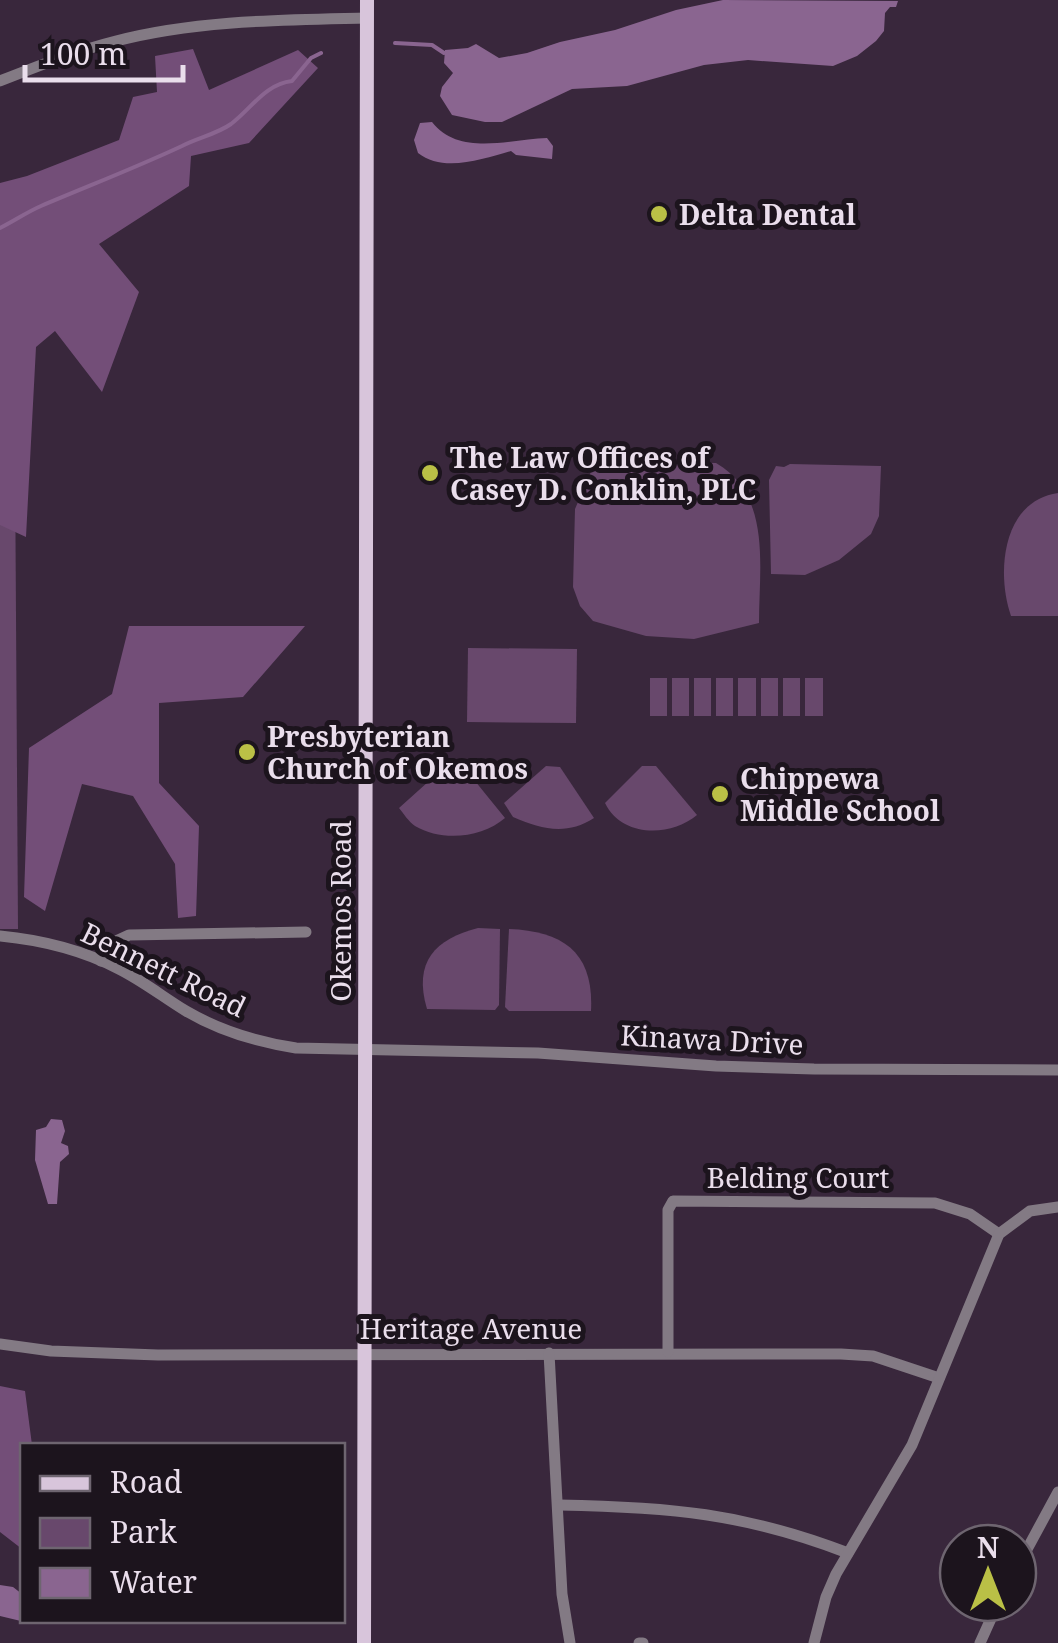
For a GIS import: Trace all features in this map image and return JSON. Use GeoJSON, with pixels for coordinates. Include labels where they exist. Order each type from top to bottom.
{"type":"FeatureCollection","features":[{"type":"Feature","properties":{"kind":"main road","name":"Okemos Road"},"geometry":{"type":"LineString","coordinates":[[364,1643],[367,0]]}},
{"type":"Feature","properties":{"kind":"street"},"geometry":{"type":"LineString","coordinates":[[0,81],[68,55],[158,32],[269,20],[367,18]]}},
{"type":"Feature","properties":{"kind":"street"},"geometry":{"type":"LineString","coordinates":[[101,961],[116,940],[129,935],[306,932]]}},
{"type":"Feature","properties":{"kind":"street","name":"Bennett Road"},"geometry":{"type":"LineString","coordinates":[[0,936],[51,944],[101,961],[204,1021],[246,1038],[296,1048],[364,1052]]}},
{"type":"Feature","properties":{"kind":"street","name":"Kinawa Drive"},"geometry":{"type":"LineString","coordinates":[[364,1052],[538,1053],[831,1070],[1058,1070]]}},
{"type":"Feature","properties":{"kind":"street","name":"Belding Court"},"geometry":{"type":"LineString","coordinates":[[668,1352],[668,1210],[673,1202],[934,1203],[955,1207],[999,1234]]}},
{"type":"Feature","properties":{"kind":"street"},"geometry":{"type":"LineString","coordinates":[[814,1643],[826,1597],[912,1445],[999,1234],[1030,1211],[1058,1207]]}},
{"type":"Feature","properties":{"kind":"street","name":"Heritage Avenue"},"geometry":{"type":"LineString","coordinates":[[0,1344],[158,1356],[668,1352],[873,1356],[939,1378]]}},
{"type":"Feature","properties":{"kind":"street"},"geometry":{"type":"LineString","coordinates":[[549,1353],[564,1614],[570,1643]]}},
{"type":"Feature","properties":{"kind":"street"},"geometry":{"type":"LineString","coordinates":[[1038,1529],[1058,1492]]}},
{"type":"Feature","properties":{"kind":"street"},"geometry":{"type":"LineString","coordinates":[[559,1505],[693,1510],[748,1520],[848,1553]]}},
{"type":"Feature","properties":{"kind":"green space"},"geometry":{"type":"Polygon","coordinates":[[[0,302],[14,302],[18,929],[0,929],[0,302]]]}},
{"type":"Feature","properties":{"kind":"green space"},"geometry":{"type":"Polygon","coordinates":[[[596,460],[716,463],[734,477],[746,494],[759,534],[759,623],[694,639],[646,636],[593,621],[580,606],[573,587],[575,509],[596,460]]]}},
{"type":"Feature","properties":{"kind":"green space"},"geometry":{"type":"Polygon","coordinates":[[[776,466],[881,466],[879,516],[871,534],[839,560],[805,575],[771,574],[769,480],[776,466]]]}},
{"type":"Feature","properties":{"kind":"green space"},"geometry":{"type":"Polygon","coordinates":[[[1058,493],[1058,616],[1011,616],[1004,580],[1008,541],[1025,510],[1039,499],[1058,493]]]}},
{"type":"Feature","properties":{"kind":"green space"},"geometry":{"type":"Polygon","coordinates":[[[468,648],[577,649],[576,723],[467,722],[468,648]]]}},
{"type":"Feature","properties":{"kind":"green space"},"geometry":{"type":"Polygon","coordinates":[[[650,678],[667,678],[667,716],[650,716],[650,678]]]}},
{"type":"Feature","properties":{"kind":"green space"},"geometry":{"type":"Polygon","coordinates":[[[672,678],[689,678],[689,716],[672,716],[672,678]]]}},
{"type":"Feature","properties":{"kind":"green space"},"geometry":{"type":"Polygon","coordinates":[[[694,678],[711,678],[711,716],[694,716],[694,678]]]}},
{"type":"Feature","properties":{"kind":"green space"},"geometry":{"type":"Polygon","coordinates":[[[716,678],[733,678],[733,716],[716,716],[716,678]]]}},
{"type":"Feature","properties":{"kind":"green space"},"geometry":{"type":"Polygon","coordinates":[[[738,678],[756,678],[756,716],[738,716],[738,678]]]}},
{"type":"Feature","properties":{"kind":"green space"},"geometry":{"type":"Polygon","coordinates":[[[761,678],[778,678],[778,716],[761,716],[761,678]]]}},
{"type":"Feature","properties":{"kind":"green space"},"geometry":{"type":"Polygon","coordinates":[[[783,678],[800,678],[800,716],[783,716],[783,678]]]}},
{"type":"Feature","properties":{"kind":"green space"},"geometry":{"type":"Polygon","coordinates":[[[805,678],[823,678],[823,716],[805,716],[805,678]]]}},
{"type":"Feature","properties":{"kind":"green space"},"geometry":{"type":"Polygon","coordinates":[[[448,764],[462,765],[505,818],[485,830],[462,836],[437,834],[415,826],[399,808],[448,764]]]}},
{"type":"Feature","properties":{"kind":"green space"},"geometry":{"type":"Polygon","coordinates":[[[546,766],[560,767],[594,818],[584,824],[554,829],[513,817],[504,803],[546,766]]]}},
{"type":"Feature","properties":{"kind":"green space"},"geometry":{"type":"Polygon","coordinates":[[[642,766],[656,766],[697,815],[661,830],[623,823],[605,803],[642,766]]]}},
{"type":"Feature","properties":{"kind":"green space"},"geometry":{"type":"Polygon","coordinates":[[[478,928],[500,929],[499,1005],[495,1010],[427,1009],[423,978],[431,955],[450,939],[478,928]]]}},
{"type":"Feature","properties":{"kind":"green space"},"geometry":{"type":"Polygon","coordinates":[[[509,929],[546,935],[572,949],[587,974],[591,1011],[509,1011],[505,1007],[509,929]]]}},
{"type":"Feature","properties":{"kind":"shaded area"},"geometry":{"type":"Polygon","coordinates":[[[193,49],[209,90],[298,50],[318,68],[249,143],[191,156],[189,186],[99,244],[139,292],[102,392],[55,331],[36,347],[26,537],[0,525],[0,183],[119,140],[133,97],[157,92],[155,56],[193,49]]]}},
{"type":"Feature","properties":{"kind":"shaded area"},"geometry":{"type":"Polygon","coordinates":[[[129,626],[305,626],[243,697],[159,703],[159,783],[199,826],[196,916],[178,918],[175,864],[133,796],[82,784],[45,911],[24,897],[29,748],[112,694],[129,626]]]}},
{"type":"Feature","properties":{"kind":"shaded area"},"geometry":{"type":"Polygon","coordinates":[[[0,1386],[25,1391],[32,1443],[20,1443],[20,1547],[0,1532],[0,1386]]]}},
{"type":"Feature","properties":{"kind":"water"},"geometry":{"type":"Polygon","coordinates":[[[723,0],[898,1],[896,7],[885,13],[884,31],[876,41],[857,56],[833,66],[748,60],[704,65],[627,86],[572,89],[502,122],[452,115],[440,96],[453,73],[444,63],[445,50],[476,44],[499,58],[527,53],[723,0]]]}},
{"type":"Feature","properties":{"kind":"water"},"geometry":{"type":"Polygon","coordinates":[[[432,122],[443,133],[471,143],[547,138],[553,146],[552,159],[511,151],[463,163],[428,159],[418,153],[414,140],[420,123],[432,122]]]}},
{"type":"Feature","properties":{"kind":"water"},"geometry":{"type":"Polygon","coordinates":[[[51,1119],[62,1120],[65,1131],[61,1143],[68,1146],[69,1154],[60,1162],[57,1204],[48,1204],[35,1160],[36,1130],[46,1127],[51,1119]]]}},
{"type":"Feature","properties":{"kind":"water"},"geometry":{"type":"Polygon","coordinates":[[[0,1585],[13,1587],[20,1592],[20,1621],[0,1616],[0,1585]]]}},
{"type":"Feature","properties":{"kind":"waterway"},"geometry":{"type":"LineString","coordinates":[[395,43],[432,45],[444,53]]}},
{"type":"Feature","properties":{"kind":"waterway"},"geometry":{"type":"LineString","coordinates":[[0,228],[41,206],[225,127],[266,92],[292,81],[311,58],[321,53]]}},
{"type":"Feature","properties":{"kind":"place","name":"Delta Dental"},"geometry":{"type":"Point","coordinates":[659,214]}},
{"type":"Feature","properties":{"kind":"place","name":"The Law Offices of Casey D. Conklin, PLC"},"geometry":{"type":"Point","coordinates":[430,473]}},
{"type":"Feature","properties":{"kind":"place","name":"Presbyterian Church of Okemos"},"geometry":{"type":"Point","coordinates":[247,752]}},
{"type":"Feature","properties":{"kind":"place","name":"Chippewa Middle School"},"geometry":{"type":"Point","coordinates":[720,794]}}]}
